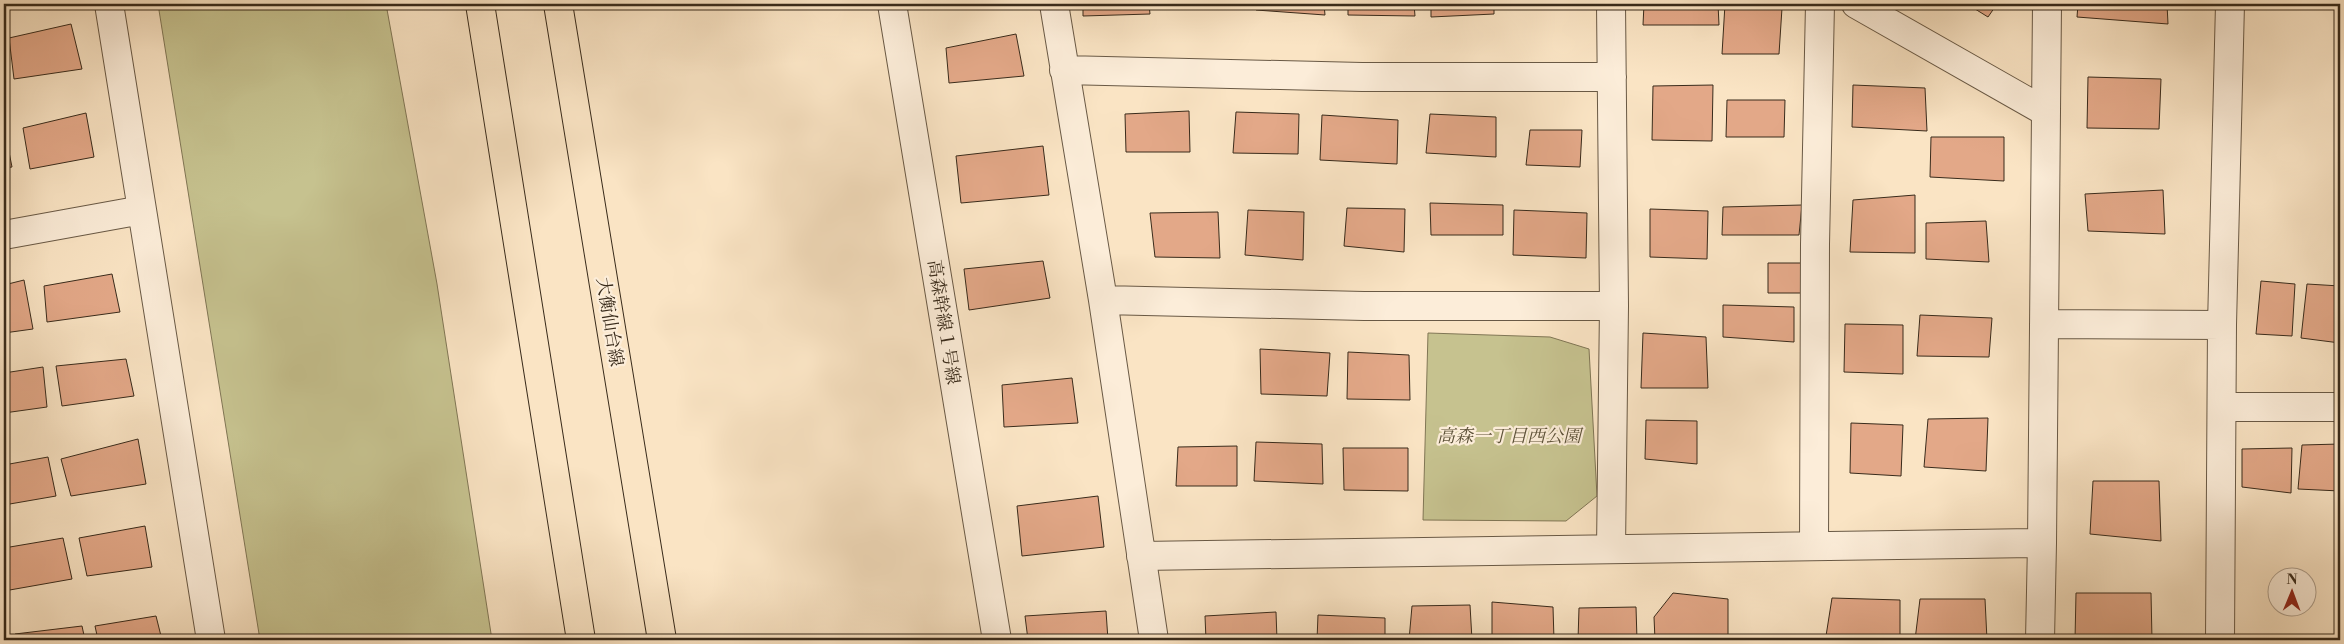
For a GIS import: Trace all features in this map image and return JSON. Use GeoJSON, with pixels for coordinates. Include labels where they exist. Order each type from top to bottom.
{"type":"FeatureCollection","features":[{"type":"Feature","properties":{"kind":"main road"},"geometry":{"type":"LineString","coordinates":[[480,4],[581,640]]}},
{"type":"Feature","properties":{"kind":"main road","name":"大衡仙台線"},"geometry":{"type":"LineString","coordinates":[[558,4],[662,640]]}},
{"type":"Feature","properties":{"kind":"street"},"geometry":{"type":"LineString","coordinates":[[109,4],[211,640]]}},
{"type":"Feature","properties":{"kind":"street","name":"高森幹線１号線"},"geometry":{"type":"LineString","coordinates":[[892,4],[997,640]]}},
{"type":"Feature","properties":{"kind":"street"},"geometry":{"type":"LineString","coordinates":[[1054,4],[1154,640]]}},
{"type":"Feature","properties":{"kind":"street"},"geometry":{"type":"LineString","coordinates":[[1611,4],[1614,306],[1611,549]]}},
{"type":"Feature","properties":{"kind":"street"},"geometry":{"type":"LineString","coordinates":[[1814,546],[1815,244],[1820,4]]}},
{"type":"Feature","properties":{"kind":"street"},"geometry":{"type":"LineString","coordinates":[[1856,4],[2046,112]]}},
{"type":"Feature","properties":{"kind":"street"},"geometry":{"type":"LineString","coordinates":[[2040,640],[2047,4]]}},
{"type":"Feature","properties":{"kind":"street"},"geometry":{"type":"LineString","coordinates":[[2220,640],[2223,407],[2222,325],[2230,4]]}},
{"type":"Feature","properties":{"kind":"street"},"geometry":{"type":"LineString","coordinates":[[1064,70],[1371,77],[1612,77]]}},
{"type":"Feature","properties":{"kind":"street"},"geometry":{"type":"LineString","coordinates":[[4,235],[142,210]]}},
{"type":"Feature","properties":{"kind":"street"},"geometry":{"type":"LineString","coordinates":[[1102,300],[1364,306],[1614,306]]}},
{"type":"Feature","properties":{"kind":"street"},"geometry":{"type":"LineString","coordinates":[[2044,324],[2222,325]]}},
{"type":"Feature","properties":{"kind":"street"},"geometry":{"type":"LineString","coordinates":[[2223,407],[2340,407]]}},
{"type":"Feature","properties":{"kind":"street"},"geometry":{"type":"LineString","coordinates":[[1141,556],[2042,543]]}},
{"type":"Feature","properties":{"kind":"green space"},"geometry":{"type":"Polygon","coordinates":[[[158,4],[386,4],[437,284],[492,640],[260,640],[158,4]]]}},
{"type":"Feature","properties":{"kind":"green space","name":"高森一丁目西公園"},"geometry":{"type":"Polygon","coordinates":[[[1428,333],[1550,337],[1589,349],[1597,496],[1566,521],[1423,520],[1428,333]]]}},
{"type":"Feature","properties":{"kind":"building"},"geometry":{"type":"Polygon","coordinates":[[[1083,4],[1149,4],[1150,14],[1083,16],[1083,4]]]}},
{"type":"Feature","properties":{"kind":"building"},"geometry":{"type":"Polygon","coordinates":[[[1257,4],[1324,4],[1325,15],[1256,10],[1257,4]]]}},
{"type":"Feature","properties":{"kind":"building"},"geometry":{"type":"Polygon","coordinates":[[[1348,4],[1414,4],[1415,16],[1348,15],[1348,4]]]}},
{"type":"Feature","properties":{"kind":"building"},"geometry":{"type":"Polygon","coordinates":[[[1431,4],[1494,4],[1494,14],[1431,17],[1431,4]]]}},
{"type":"Feature","properties":{"kind":"building"},"geometry":{"type":"Polygon","coordinates":[[[1644,4],[1718,4],[1719,25],[1643,25],[1644,4]]]}},
{"type":"Feature","properties":{"kind":"building"},"geometry":{"type":"Polygon","coordinates":[[[1725,4],[1782,8],[1779,54],[1722,54],[1725,4]]]}},
{"type":"Feature","properties":{"kind":"building"},"geometry":{"type":"Polygon","coordinates":[[[1967,4],[1997,4],[1988,17],[1967,4]]]}},
{"type":"Feature","properties":{"kind":"building"},"geometry":{"type":"Polygon","coordinates":[[[2078,4],[2167,4],[2168,24],[2077,17],[2078,4]]]}},
{"type":"Feature","properties":{"kind":"building"},"geometry":{"type":"Polygon","coordinates":[[[71,24],[82,69],[14,79],[9,38],[71,24]]]}},
{"type":"Feature","properties":{"kind":"building"},"geometry":{"type":"Polygon","coordinates":[[[1016,34],[1024,76],[949,83],[946,48],[1016,34]]]}},
{"type":"Feature","properties":{"kind":"building"},"geometry":{"type":"Polygon","coordinates":[[[2088,77],[2161,79],[2159,129],[2087,128],[2088,77]]]}},
{"type":"Feature","properties":{"kind":"building"},"geometry":{"type":"Polygon","coordinates":[[[1713,85],[1712,141],[1652,140],[1653,86],[1713,85]]]}},
{"type":"Feature","properties":{"kind":"building"},"geometry":{"type":"Polygon","coordinates":[[[1853,85],[1925,88],[1927,131],[1852,127],[1853,85]]]}},
{"type":"Feature","properties":{"kind":"building"},"geometry":{"type":"Polygon","coordinates":[[[1727,100],[1785,100],[1784,137],[1726,137],[1727,100]]]}},
{"type":"Feature","properties":{"kind":"building"},"geometry":{"type":"Polygon","coordinates":[[[1189,111],[1190,152],[1126,152],[1125,114],[1189,111]]]}},
{"type":"Feature","properties":{"kind":"building"},"geometry":{"type":"Polygon","coordinates":[[[1236,112],[1299,114],[1298,154],[1233,153],[1236,112]]]}},
{"type":"Feature","properties":{"kind":"building"},"geometry":{"type":"Polygon","coordinates":[[[86,113],[94,157],[30,169],[23,128],[86,113]]]}},
{"type":"Feature","properties":{"kind":"building"},"geometry":{"type":"Polygon","coordinates":[[[1430,114],[1496,117],[1496,157],[1426,153],[1430,114]]]}},
{"type":"Feature","properties":{"kind":"building"},"geometry":{"type":"Polygon","coordinates":[[[1322,115],[1398,120],[1397,164],[1320,160],[1322,115]]]}},
{"type":"Feature","properties":{"kind":"building"},"geometry":{"type":"Polygon","coordinates":[[[4,127],[12,167],[4,168],[4,127]]]}},
{"type":"Feature","properties":{"kind":"building"},"geometry":{"type":"Polygon","coordinates":[[[1530,130],[1582,130],[1580,167],[1526,165],[1530,130]]]}},
{"type":"Feature","properties":{"kind":"building"},"geometry":{"type":"Polygon","coordinates":[[[1931,137],[2004,137],[2004,181],[1930,177],[1931,137]]]}},
{"type":"Feature","properties":{"kind":"building"},"geometry":{"type":"Polygon","coordinates":[[[1043,146],[1049,195],[961,203],[956,156],[1043,146]]]}},
{"type":"Feature","properties":{"kind":"building"},"geometry":{"type":"Polygon","coordinates":[[[2163,190],[2165,234],[2088,231],[2085,194],[2163,190]]]}},
{"type":"Feature","properties":{"kind":"building"},"geometry":{"type":"Polygon","coordinates":[[[1915,195],[1915,253],[1850,252],[1853,200],[1915,195]]]}},
{"type":"Feature","properties":{"kind":"building"},"geometry":{"type":"Polygon","coordinates":[[[1430,203],[1503,205],[1503,235],[1431,235],[1430,203]]]}},
{"type":"Feature","properties":{"kind":"building"},"geometry":{"type":"Polygon","coordinates":[[[1802,205],[1799,235],[1722,235],[1723,207],[1802,205]]]}},
{"type":"Feature","properties":{"kind":"building"},"geometry":{"type":"Polygon","coordinates":[[[1347,208],[1405,209],[1404,252],[1344,246],[1347,208]]]}},
{"type":"Feature","properties":{"kind":"building"},"geometry":{"type":"Polygon","coordinates":[[[1650,209],[1708,211],[1707,259],[1650,257],[1650,209]]]}},
{"type":"Feature","properties":{"kind":"building"},"geometry":{"type":"Polygon","coordinates":[[[1248,210],[1304,212],[1303,260],[1245,255],[1248,210]]]}},
{"type":"Feature","properties":{"kind":"building"},"geometry":{"type":"Polygon","coordinates":[[[1514,210],[1587,213],[1586,258],[1513,255],[1514,210]]]}},
{"type":"Feature","properties":{"kind":"building"},"geometry":{"type":"Polygon","coordinates":[[[1218,212],[1220,258],[1155,257],[1150,213],[1218,212]]]}},
{"type":"Feature","properties":{"kind":"building"},"geometry":{"type":"Polygon","coordinates":[[[1986,221],[1989,262],[1926,259],[1926,223],[1986,221]]]}},
{"type":"Feature","properties":{"kind":"building"},"geometry":{"type":"Polygon","coordinates":[[[1043,261],[1050,298],[969,310],[964,269],[1043,261]]]}},
{"type":"Feature","properties":{"kind":"building"},"geometry":{"type":"Polygon","coordinates":[[[1768,263],[1805,263],[1804,293],[1768,293],[1768,263]]]}},
{"type":"Feature","properties":{"kind":"building"},"geometry":{"type":"Polygon","coordinates":[[[112,274],[120,312],[47,322],[44,286],[112,274]]]}},
{"type":"Feature","properties":{"kind":"building"},"geometry":{"type":"Polygon","coordinates":[[[24,280],[33,329],[4,333],[4,285],[24,280]]]}},
{"type":"Feature","properties":{"kind":"building"},"geometry":{"type":"Polygon","coordinates":[[[2261,281],[2295,284],[2292,336],[2256,334],[2261,281]]]}},
{"type":"Feature","properties":{"kind":"building"},"geometry":{"type":"Polygon","coordinates":[[[2307,284],[2340,286],[2340,343],[2301,338],[2307,284]]]}},
{"type":"Feature","properties":{"kind":"building"},"geometry":{"type":"Polygon","coordinates":[[[1723,305],[1794,307],[1794,342],[1723,337],[1723,305]]]}},
{"type":"Feature","properties":{"kind":"building"},"geometry":{"type":"Polygon","coordinates":[[[1920,315],[1992,318],[1989,357],[1917,356],[1920,315]]]}},
{"type":"Feature","properties":{"kind":"building"},"geometry":{"type":"Polygon","coordinates":[[[1845,324],[1903,325],[1903,374],[1844,372],[1845,324]]]}},
{"type":"Feature","properties":{"kind":"building"},"geometry":{"type":"Polygon","coordinates":[[[1643,333],[1706,337],[1708,388],[1641,388],[1643,333]]]}},
{"type":"Feature","properties":{"kind":"building"},"geometry":{"type":"Polygon","coordinates":[[[1260,349],[1330,353],[1327,396],[1261,394],[1260,349]]]}},
{"type":"Feature","properties":{"kind":"building"},"geometry":{"type":"Polygon","coordinates":[[[1348,352],[1409,355],[1410,400],[1347,399],[1348,352]]]}},
{"type":"Feature","properties":{"kind":"building"},"geometry":{"type":"Polygon","coordinates":[[[126,359],[134,396],[62,406],[56,366],[126,359]]]}},
{"type":"Feature","properties":{"kind":"building"},"geometry":{"type":"Polygon","coordinates":[[[43,367],[47,407],[4,413],[4,373],[43,367]]]}},
{"type":"Feature","properties":{"kind":"building"},"geometry":{"type":"Polygon","coordinates":[[[1072,378],[1078,423],[1004,427],[1002,385],[1072,378]]]}},
{"type":"Feature","properties":{"kind":"building"},"geometry":{"type":"Polygon","coordinates":[[[1988,418],[1986,471],[1924,467],[1928,419],[1988,418]]]}},
{"type":"Feature","properties":{"kind":"building"},"geometry":{"type":"Polygon","coordinates":[[[1646,420],[1697,421],[1697,464],[1645,459],[1646,420]]]}},
{"type":"Feature","properties":{"kind":"building"},"geometry":{"type":"Polygon","coordinates":[[[1851,423],[1903,425],[1901,476],[1850,473],[1851,423]]]}},
{"type":"Feature","properties":{"kind":"building"},"geometry":{"type":"Polygon","coordinates":[[[138,439],[146,484],[71,496],[61,459],[138,439]]]}},
{"type":"Feature","properties":{"kind":"building"},"geometry":{"type":"Polygon","coordinates":[[[1256,442],[1322,444],[1323,484],[1254,481],[1256,442]]]}},
{"type":"Feature","properties":{"kind":"building"},"geometry":{"type":"Polygon","coordinates":[[[2340,444],[2340,491],[2298,489],[2302,445],[2340,444]]]}},
{"type":"Feature","properties":{"kind":"building"},"geometry":{"type":"Polygon","coordinates":[[[1237,446],[1237,486],[1176,486],[1178,447],[1237,446]]]}},
{"type":"Feature","properties":{"kind":"building"},"geometry":{"type":"Polygon","coordinates":[[[1343,448],[1408,448],[1408,491],[1344,490],[1343,448]]]}},
{"type":"Feature","properties":{"kind":"building"},"geometry":{"type":"Polygon","coordinates":[[[2292,448],[2291,493],[2242,487],[2242,449],[2292,448]]]}},
{"type":"Feature","properties":{"kind":"building"},"geometry":{"type":"Polygon","coordinates":[[[48,457],[56,496],[4,505],[4,465],[48,457]]]}},
{"type":"Feature","properties":{"kind":"building"},"geometry":{"type":"Polygon","coordinates":[[[2093,481],[2159,481],[2161,541],[2090,534],[2093,481]]]}},
{"type":"Feature","properties":{"kind":"building"},"geometry":{"type":"Polygon","coordinates":[[[1098,496],[1104,547],[1022,556],[1017,506],[1098,496]]]}},
{"type":"Feature","properties":{"kind":"building"},"geometry":{"type":"Polygon","coordinates":[[[145,526],[152,567],[87,576],[79,538],[145,526]]]}},
{"type":"Feature","properties":{"kind":"building"},"geometry":{"type":"Polygon","coordinates":[[[63,538],[72,579],[4,591],[4,548],[63,538]]]}},
{"type":"Feature","properties":{"kind":"building"},"geometry":{"type":"Polygon","coordinates":[[[1673,593],[1728,599],[1728,640],[1655,640],[1654,617],[1673,593]]]}},
{"type":"Feature","properties":{"kind":"building"},"geometry":{"type":"Polygon","coordinates":[[[2076,593],[2151,593],[2152,640],[2075,640],[2076,593]]]}},
{"type":"Feature","properties":{"kind":"building"},"geometry":{"type":"Polygon","coordinates":[[[1832,598],[1900,600],[1900,640],[1865,640],[1826,636],[1832,598]]]}},
{"type":"Feature","properties":{"kind":"building"},"geometry":{"type":"Polygon","coordinates":[[[1920,599],[1985,599],[1987,640],[1915,640],[1920,599]]]}},
{"type":"Feature","properties":{"kind":"building"},"geometry":{"type":"Polygon","coordinates":[[[1492,602],[1553,607],[1554,640],[1492,640],[1492,602]]]}},
{"type":"Feature","properties":{"kind":"building"},"geometry":{"type":"Polygon","coordinates":[[[1470,605],[1472,640],[1409,640],[1412,606],[1470,605]]]}},
{"type":"Feature","properties":{"kind":"building"},"geometry":{"type":"Polygon","coordinates":[[[1636,607],[1637,640],[1578,640],[1579,608],[1636,607]]]}},
{"type":"Feature","properties":{"kind":"building"},"geometry":{"type":"Polygon","coordinates":[[[1106,611],[1108,640],[1028,640],[1025,616],[1106,611]]]}},
{"type":"Feature","properties":{"kind":"building"},"geometry":{"type":"Polygon","coordinates":[[[1276,612],[1277,640],[1206,640],[1205,616],[1276,612]]]}},
{"type":"Feature","properties":{"kind":"building"},"geometry":{"type":"Polygon","coordinates":[[[1318,615],[1385,618],[1385,640],[1317,640],[1318,615]]]}},
{"type":"Feature","properties":{"kind":"building"},"geometry":{"type":"Polygon","coordinates":[[[156,616],[162,640],[98,640],[95,626],[156,616]]]}},
{"type":"Feature","properties":{"kind":"building"},"geometry":{"type":"Polygon","coordinates":[[[82,626],[85,640],[16,640],[15,634],[82,626]]]}}]}
